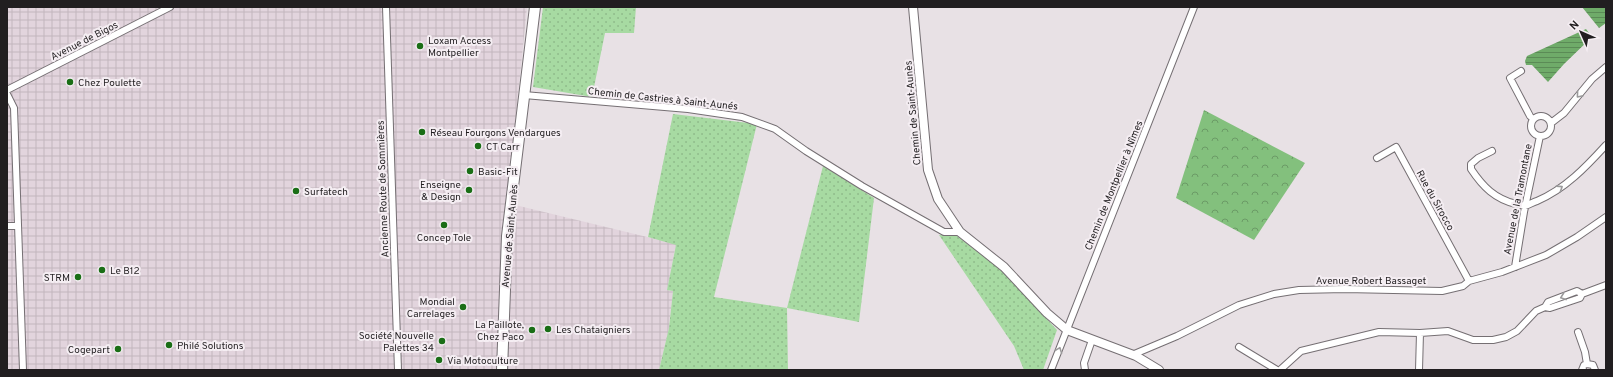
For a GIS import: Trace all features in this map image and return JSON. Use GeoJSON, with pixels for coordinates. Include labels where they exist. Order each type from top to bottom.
{"type":"FeatureCollection","features":[{"type":"Feature","properties":{"kind":"main road","name":"Avenue de Saint-Aunès"},"geometry":{"type":"LineString","coordinates":[[502,370],[506,258],[511,203],[535,7]]}},
{"type":"Feature","properties":{"kind":"street","name":"Avenue de Bigos"},"geometry":{"type":"LineString","coordinates":[[7,90],[170,7]]}},
{"type":"Feature","properties":{"kind":"street","name":"Ancienne Route de Sommières"},"geometry":{"type":"LineString","coordinates":[[386,7],[398,370]]}},
{"type":"Feature","properties":{"kind":"street","name":"Chemin de Saint-Aunès"},"geometry":{"type":"LineString","coordinates":[[913,7],[928,170],[938,199],[960,232],[1004,267],[1047,313],[1067,330],[1132,355],[1148,367],[1159,370]]}},
{"type":"Feature","properties":{"kind":"street","name":"Chemin de Montpellier à Nîmes"},"geometry":{"type":"LineString","coordinates":[[1051,370],[1194,7]]}},
{"type":"Feature","properties":{"kind":"street"},"geometry":{"type":"LineString","coordinates":[[1551,123],[1548,118],[1542,115],[1533,119],[1531,122],[1531,129],[1535,134],[1540,136],[1549,132],[1551,123],[1564,112],[1592,79],[1606,67]]}},
{"type":"Feature","properties":{"kind":"street"},"geometry":{"type":"LineString","coordinates":[[1521,71],[1510,78],[1533,119]]}},
{"type":"Feature","properties":{"kind":"street"},"geometry":{"type":"LineString","coordinates":[[7,94],[14,108],[23,370]]}},
{"type":"Feature","properties":{"kind":"street","name":"Chemin de Castries à Saint-Aunés"},"geometry":{"type":"LineString","coordinates":[[524,95],[688,109],[742,117],[775,129],[806,151],[862,186],[944,232],[960,232]]}},
{"type":"Feature","properties":{"kind":"street","name":"Avenue de la Tramontane"},"geometry":{"type":"LineString","coordinates":[[1515,267],[1525,206],[1540,136]]}},
{"type":"Feature","properties":{"kind":"street"},"geometry":{"type":"LineString","coordinates":[[1492,151],[1471,164],[1471,169],[1486,189],[1496,196],[1509,202],[1525,206],[1543,198],[1563,186],[1582,170],[1606,144]]}},
{"type":"Feature","properties":{"kind":"street","name":"Rue du Sirocco"},"geometry":{"type":"LineString","coordinates":[[1377,158],[1396,147],[1469,281]]}},
{"type":"Feature","properties":{"kind":"street","name":"Avenue Robert Bassaget"},"geometry":{"type":"LineString","coordinates":[[1132,355],[1178,336],[1239,305],[1274,294],[1299,290],[1339,289],[1442,291],[1463,286],[1469,281],[1502,272],[1560,247],[1577,238],[1606,217]]}},
{"type":"Feature","properties":{"kind":"street"},"geometry":{"type":"LineString","coordinates":[[7,226],[18,226]]}},
{"type":"Feature","properties":{"kind":"street"},"geometry":{"type":"LineString","coordinates":[[1280,370],[1301,351],[1380,332],[1420,333],[1448,331],[1473,340],[1493,340],[1506,337],[1517,331],[1536,311],[1545,307],[1550,308],[1580,298],[1582,294],[1606,285]]}},
{"type":"Feature","properties":{"kind":"street"},"geometry":{"type":"LineString","coordinates":[[1578,332],[1585,352],[1587,364]]}},
{"type":"Feature","properties":{"kind":"street"},"geometry":{"type":"LineString","coordinates":[[1419,370],[1420,333]]}},
{"type":"Feature","properties":{"kind":"street"},"geometry":{"type":"LineString","coordinates":[[1084,370],[1084,364],[1092,340]]}},
{"type":"Feature","properties":{"kind":"street"},"geometry":{"type":"LineString","coordinates":[[1239,347],[1277,370]]}},
{"type":"Feature","properties":{"kind":"street"},"geometry":{"type":"LineString","coordinates":[[1582,370],[1584,365],[1587,364]]}},
{"type":"Feature","properties":{"kind":"street"},"geometry":{"type":"LineString","coordinates":[[1587,364],[1593,365],[1595,370]]}},
{"type":"Feature","properties":{"kind":"shaded area"},"geometry":{"type":"Polygon","coordinates":[[[7,7],[527,7],[507,203],[676,244],[667,290],[673,291],[669,328],[659,370],[7,370],[7,7]]]}},
{"type":"Feature","properties":{"kind":"shaded area"},"geometry":{"type":"Polygon","coordinates":[[[543,7],[636,7],[634,33],[605,33],[592,97],[533,87],[543,7]]]}},
{"type":"Feature","properties":{"kind":"shaded area"},"geometry":{"type":"Polygon","coordinates":[[[1582,7],[1606,7],[1606,23],[1599,28],[1582,7]]]}},
{"type":"Feature","properties":{"kind":"shaded area"},"geometry":{"type":"Polygon","coordinates":[[[1586,29],[1592,37],[1548,82],[1532,65],[1526,65],[1525,61],[1527,56],[1586,29]]]}},
{"type":"Feature","properties":{"kind":"shaded area"},"geometry":{"type":"Polygon","coordinates":[[[673,114],[757,124],[714,297],[787,308],[788,370],[659,370],[669,328],[673,291],[667,290],[676,245],[648,237],[673,114]]]}},
{"type":"Feature","properties":{"kind":"shaded area"},"geometry":{"type":"Polygon","coordinates":[[[823,166],[874,198],[859,322],[787,308],[823,166]]]}},
{"type":"Feature","properties":{"kind":"shaded area"},"geometry":{"type":"Polygon","coordinates":[[[939,235],[957,236],[1000,269],[1057,330],[1043,370],[1024,370],[1014,346],[939,235]]]}},
{"type":"Feature","properties":{"kind":"green space"},"geometry":{"type":"Polygon","coordinates":[[[1204,110],[1305,163],[1254,240],[1176,198],[1204,110]]]}},
{"type":"Feature","properties":{"kind":"place","name":"Loxam Access Montpellier"},"geometry":{"type":"Point","coordinates":[420,46]}},
{"type":"Feature","properties":{"kind":"place","name":"Chez Poulette"},"geometry":{"type":"Point","coordinates":[70,82]}},
{"type":"Feature","properties":{"kind":"place","name":"Réseau Fourgons Vendargues"},"geometry":{"type":"Point","coordinates":[422,132]}},
{"type":"Feature","properties":{"kind":"place","name":"CT Carr"},"geometry":{"type":"Point","coordinates":[478,146]}},
{"type":"Feature","properties":{"kind":"place","name":"Basic-Fit"},"geometry":{"type":"Point","coordinates":[470,171]}},
{"type":"Feature","properties":{"kind":"place","name":"Enseigne & Design"},"geometry":{"type":"Point","coordinates":[469,190]}},
{"type":"Feature","properties":{"kind":"place","name":"Surfatech"},"geometry":{"type":"Point","coordinates":[296,191]}},
{"type":"Feature","properties":{"kind":"place","name":"Concep Tole"},"geometry":{"type":"Point","coordinates":[444,225]}},
{"type":"Feature","properties":{"kind":"place","name":"Le B12"},"geometry":{"type":"Point","coordinates":[102,270]}},
{"type":"Feature","properties":{"kind":"place","name":"STRM"},"geometry":{"type":"Point","coordinates":[78,277]}},
{"type":"Feature","properties":{"kind":"place","name":"Mondial Carrelages"},"geometry":{"type":"Point","coordinates":[463,307]}},
{"type":"Feature","properties":{"kind":"place","name":"Les Chataigniers"},"geometry":{"type":"Point","coordinates":[548,329]}},
{"type":"Feature","properties":{"kind":"place","name":"La Paillote, Chez Paco"},"geometry":{"type":"Point","coordinates":[532,330]}},
{"type":"Feature","properties":{"kind":"place","name":"Société Nouvelle Palettes 34"},"geometry":{"type":"Point","coordinates":[442,341]}},
{"type":"Feature","properties":{"kind":"place","name":"Philé Solutions"},"geometry":{"type":"Point","coordinates":[169,345]}},
{"type":"Feature","properties":{"kind":"place","name":"Cogepart"},"geometry":{"type":"Point","coordinates":[118,349]}},
{"type":"Feature","properties":{"kind":"place","name":"Via Motoculture"},"geometry":{"type":"Point","coordinates":[439,360]}}]}
